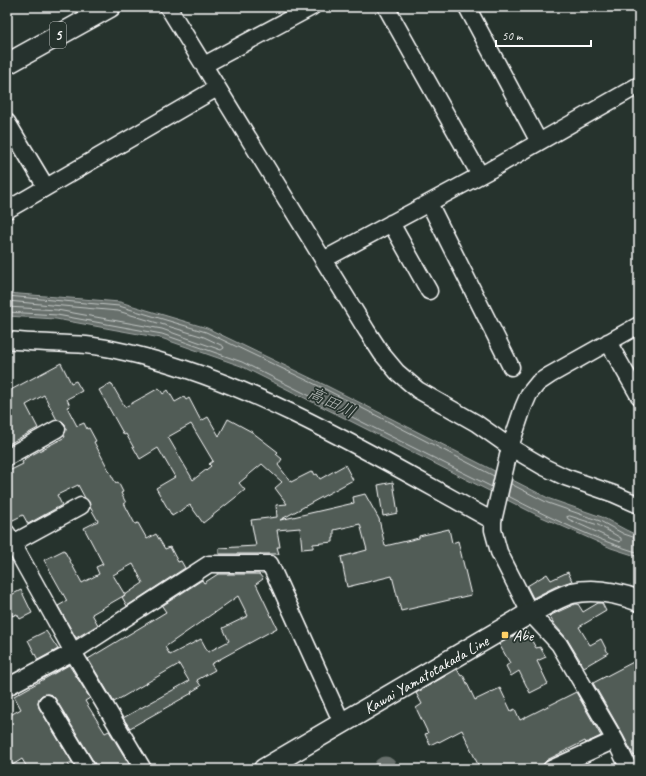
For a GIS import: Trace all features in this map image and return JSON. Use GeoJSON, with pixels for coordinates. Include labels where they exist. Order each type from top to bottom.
{"type":"FeatureCollection","features":[{"type":"Feature","properties":{"kind":"main road","name":"5"},"geometry":{"type":"LineString","coordinates":[[7,64],[110,7]]}},
{"type":"Feature","properties":{"kind":"main road","name":"Kawai Yamatotakada Line"},"geometry":{"type":"LineString","coordinates":[[264,769],[530,613],[571,593],[591,590],[611,593],[639,601]]}},
{"type":"Feature","properties":{"kind":"street"},"geometry":{"type":"LineString","coordinates":[[168,7],[371,337],[382,354],[397,372],[418,390],[476,423],[510,451],[565,477],[614,494],[639,505]]}},
{"type":"Feature","properties":{"kind":"street"},"geometry":{"type":"LineString","coordinates":[[204,66],[312,7]]}},
{"type":"Feature","properties":{"kind":"street"},"geometry":{"type":"LineString","coordinates":[[386,7],[480,176]]}},
{"type":"Feature","properties":{"kind":"street"},"geometry":{"type":"LineString","coordinates":[[467,7],[539,142]]}},
{"type":"Feature","properties":{"kind":"street"},"geometry":{"type":"LineString","coordinates":[[323,260],[480,176],[639,85]]}},
{"type":"Feature","properties":{"kind":"street"},"geometry":{"type":"LineString","coordinates":[[7,210],[217,88]]}},
{"type":"Feature","properties":{"kind":"street"},"geometry":{"type":"LineString","coordinates":[[7,122],[46,188]]}},
{"type":"Feature","properties":{"kind":"street"},"geometry":{"type":"LineString","coordinates":[[428,203],[511,366]]}},
{"type":"Feature","properties":{"kind":"street"},"geometry":{"type":"LineString","coordinates":[[391,223],[429,291]]}},
{"type":"Feature","properties":{"kind":"street"},"geometry":{"type":"LineString","coordinates":[[629,769],[615,740],[559,644],[530,613],[499,552],[493,530],[493,517],[510,451],[529,394],[538,383],[550,375],[639,326]]}},
{"type":"Feature","properties":{"kind":"street"},"geometry":{"type":"LineString","coordinates":[[7,340],[88,345],[145,357],[209,378],[240,390],[304,419],[493,517]]}},
{"type":"Feature","properties":{"kind":"street"},"geometry":{"type":"LineString","coordinates":[[608,342],[639,396]]}},
{"type":"Feature","properties":{"kind":"street"},"geometry":{"type":"LineString","coordinates":[[7,457],[57,429]]}},
{"type":"Feature","properties":{"kind":"street"},"geometry":{"type":"LineString","coordinates":[[81,506],[10,538],[73,652],[143,769]]}},
{"type":"Feature","properties":{"kind":"street"},"geometry":{"type":"LineString","coordinates":[[7,687],[73,652],[209,564],[270,564],[342,723]]}},
{"type":"Feature","properties":{"kind":"street"},"geometry":{"type":"LineString","coordinates":[[47,703],[87,769]]}},
{"type":"Feature","properties":{"kind":"street"},"geometry":{"type":"LineString","coordinates":[[551,769],[615,740]]}},
{"type":"Feature","properties":{"kind":"water","name":"高田川"},"geometry":{"type":"Polygon","coordinates":[[[7,293],[120,302],[207,328],[327,386],[550,499],[602,517],[639,536],[639,557],[611,548],[535,514],[241,366],[161,338],[56,319],[7,316],[7,293]]]}},
{"type":"Feature","properties":{"kind":"building"},"geometry":{"type":"Polygon","coordinates":[[[61,363],[71,383],[76,381],[82,391],[67,399],[70,406],[67,407],[77,426],[84,423],[87,429],[89,428],[96,441],[94,442],[114,480],[116,483],[118,482],[123,492],[121,493],[126,503],[124,503],[135,524],[138,523],[147,539],[156,534],[165,549],[170,547],[178,562],[181,561],[185,568],[127,606],[122,597],[125,595],[92,614],[98,625],[76,638],[58,606],[67,601],[44,560],[64,550],[82,583],[99,574],[96,567],[103,564],[84,528],[98,521],[90,507],[89,502],[78,485],[57,495],[62,505],[28,524],[23,515],[11,521],[7,513],[7,472],[23,464],[22,462],[25,460],[24,459],[65,437],[64,435],[66,429],[65,424],[62,421],[57,420],[44,395],[26,405],[38,428],[7,445],[7,392],[61,363]],[[133,564],[113,575],[125,595],[143,583],[133,564]]]}},
{"type":"Feature","properties":{"kind":"building"},"geometry":{"type":"Polygon","coordinates":[[[111,383],[125,407],[159,388],[163,394],[168,390],[175,402],[184,397],[186,400],[189,398],[201,421],[208,417],[219,436],[228,419],[252,432],[278,452],[276,454],[282,459],[278,465],[291,482],[313,471],[320,479],[345,465],[353,480],[280,520],[354,503],[353,497],[365,494],[379,519],[385,546],[449,529],[452,543],[458,541],[471,595],[401,611],[392,576],[347,587],[341,557],[367,550],[360,524],[334,530],[333,542],[313,544],[313,548],[302,549],[300,528],[277,530],[280,547],[277,547],[279,554],[219,554],[219,548],[256,546],[251,520],[277,517],[276,505],[287,504],[275,488],[282,482],[262,464],[239,483],[245,490],[203,523],[190,505],[172,516],[156,488],[175,477],[158,448],[140,459],[126,434],[124,435],[99,390],[111,383]],[[191,424],[168,437],[193,480],[211,466],[209,464],[213,461],[191,424]]]}},
{"type":"Feature","properties":{"kind":"building"},"geometry":{"type":"Polygon","coordinates":[[[393,482],[398,513],[383,516],[378,485],[393,482]]]}},
{"type":"Feature","properties":{"kind":"building"},"geometry":{"type":"Polygon","coordinates":[[[568,572],[572,581],[557,586],[533,598],[527,586],[547,574],[551,580],[568,572]]]}},
{"type":"Feature","properties":{"kind":"building"},"geometry":{"type":"Polygon","coordinates":[[[218,574],[259,574],[263,579],[256,584],[277,628],[211,664],[215,670],[197,680],[201,686],[191,692],[192,693],[130,728],[123,718],[189,681],[179,664],[114,702],[88,659],[166,612],[162,606],[202,580],[204,583],[218,574]],[[238,596],[165,647],[170,655],[201,639],[208,652],[229,641],[223,628],[248,616],[238,596]]]}},
{"type":"Feature","properties":{"kind":"building"},"geometry":{"type":"Polygon","coordinates":[[[21,590],[32,613],[20,619],[17,614],[12,616],[7,607],[7,597],[21,590]]]}},
{"type":"Feature","properties":{"kind":"building"},"geometry":{"type":"Polygon","coordinates":[[[598,603],[602,603],[606,611],[579,627],[590,645],[601,639],[608,653],[584,667],[567,639],[549,616],[575,604],[578,604],[583,612],[598,603]]]}},
{"type":"Feature","properties":{"kind":"building"},"geometry":{"type":"Polygon","coordinates":[[[525,629],[536,648],[540,647],[546,657],[537,661],[548,684],[530,693],[519,671],[511,676],[506,666],[510,663],[499,644],[525,629]]]}},
{"type":"Feature","properties":{"kind":"building"},"geometry":{"type":"Polygon","coordinates":[[[46,631],[58,649],[38,660],[28,640],[46,631]]]}},
{"type":"Feature","properties":{"kind":"building"},"geometry":{"type":"Polygon","coordinates":[[[639,659],[639,754],[634,756],[593,683],[639,659]]]}},
{"type":"Feature","properties":{"kind":"building"},"geometry":{"type":"Polygon","coordinates":[[[69,665],[90,698],[85,701],[105,733],[109,731],[132,769],[96,769],[95,764],[55,698],[52,695],[47,694],[42,695],[39,698],[39,708],[72,762],[68,764],[72,769],[28,769],[22,759],[11,766],[7,759],[7,717],[21,709],[14,696],[69,665]]]}},
{"type":"Feature","properties":{"kind":"building"},"geometry":{"type":"Polygon","coordinates":[[[457,669],[461,676],[463,675],[475,700],[500,688],[511,711],[515,709],[520,720],[576,692],[601,736],[586,743],[585,741],[547,760],[543,764],[542,769],[480,769],[462,730],[430,745],[425,734],[428,733],[416,708],[422,704],[416,693],[457,669]]]}},
{"type":"Feature","properties":{"kind":"place","name":"Abe"},"geometry":{"type":"Point","coordinates":[505,635]}}]}
